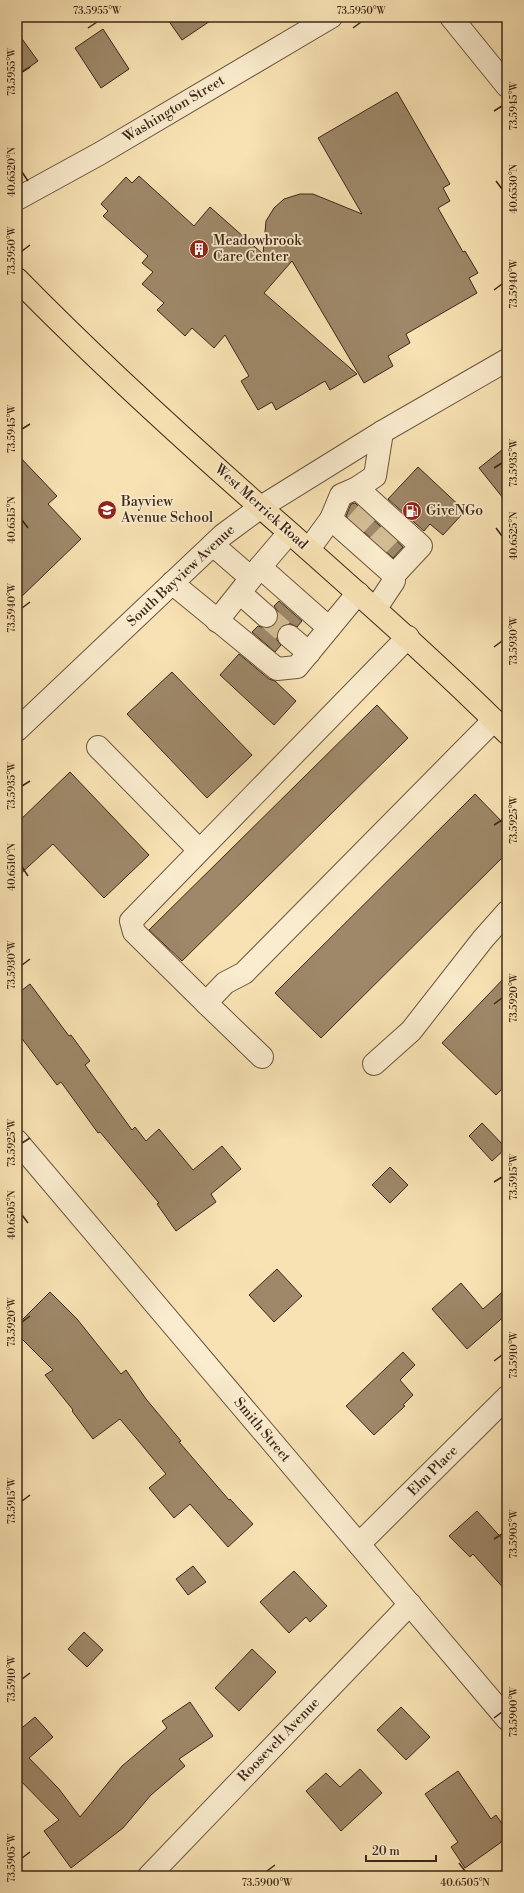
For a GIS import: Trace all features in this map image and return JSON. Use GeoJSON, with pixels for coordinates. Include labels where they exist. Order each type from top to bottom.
{"type":"FeatureCollection","features":[{"type":"Feature","properties":{"kind":"main road","name":"West Merrick Road"},"geometry":{"type":"LineString","coordinates":[[17,279],[83,346],[175,431],[408,637],[501,727]]}},
{"type":"Feature","properties":{"kind":"street","name":"Washington Street"},"geometry":{"type":"LineString","coordinates":[[17,199],[99,154],[330,17]]}},
{"type":"Feature","properties":{"kind":"street"},"geometry":{"type":"LineString","coordinates":[[452,17],[507,86]]}},
{"type":"Feature","properties":{"kind":"street","name":"South Bayview Avenue"},"geometry":{"type":"LineString","coordinates":[[17,730],[223,535],[261,507],[382,432],[507,360]]}},
{"type":"Feature","properties":{"kind":"street"},"geometry":{"type":"LineString","coordinates":[[309,550],[349,491],[375,476],[382,432]]}},
{"type":"Feature","properties":{"kind":"street"},"geometry":{"type":"LineString","coordinates":[[322,470],[349,491],[373,506],[396,527],[421,546],[394,575]]}},
{"type":"Feature","properties":{"kind":"street"},"geometry":{"type":"LineString","coordinates":[[331,519],[350,531],[372,551],[394,575],[394,581],[376,608]]}},
{"type":"Feature","properties":{"kind":"street"},"geometry":{"type":"LineString","coordinates":[[217,621],[289,532]]}},
{"type":"Feature","properties":{"kind":"street"},"geometry":{"type":"LineString","coordinates":[[213,545],[251,579],[330,628]]}},
{"type":"Feature","properties":{"kind":"street"},"geometry":{"type":"LineString","coordinates":[[251,579],[266,616]]}},
{"type":"Feature","properties":{"kind":"street"},"geometry":{"type":"LineString","coordinates":[[172,583],[277,669],[297,667],[358,593]]}},
{"type":"Feature","properties":{"kind":"street"},"geometry":{"type":"LineString","coordinates":[[289,636],[309,653]]}},
{"type":"Feature","properties":{"kind":"street"},"geometry":{"type":"LineString","coordinates":[[262,1057],[134,932],[131,921],[408,637]]}},
{"type":"Feature","properties":{"kind":"street"},"geometry":{"type":"LineString","coordinates":[[206,1003],[225,983],[244,973],[501,727]]}},
{"type":"Feature","properties":{"kind":"street"},"geometry":{"type":"LineString","coordinates":[[98,747],[199,850]]}},
{"type":"Feature","properties":{"kind":"street"},"geometry":{"type":"LineString","coordinates":[[374,1064],[411,1031],[482,939],[507,912]]}},
{"type":"Feature","properties":{"kind":"street","name":"Smith Street"},"geometry":{"type":"LineString","coordinates":[[17,1141],[507,1719]]}},
{"type":"Feature","properties":{"kind":"street","name":"Elm Place"},"geometry":{"type":"LineString","coordinates":[[359,1544],[507,1396]]}},
{"type":"Feature","properties":{"kind":"street","name":"Roosevelt Avenue"},"geometry":{"type":"LineString","coordinates":[[149,1876],[410,1604]]}},
{"type":"Feature","properties":{"kind":"building"},"geometry":{"type":"Polygon","coordinates":[[[166,17],[216,17],[182,40],[166,17]]]}},
{"type":"Feature","properties":{"kind":"building"},"geometry":{"type":"Polygon","coordinates":[[[103,29],[129,69],[101,88],[75,48],[103,29]]]}},
{"type":"Feature","properties":{"kind":"building"},"geometry":{"type":"Polygon","coordinates":[[[17,32],[38,61],[17,76],[17,32]]]}},
{"type":"Feature","properties":{"kind":"building","name":"Meadowbrook Care Center"},"geometry":{"type":"Polygon","coordinates":[[[397,92],[450,184],[443,188],[450,201],[438,208],[463,252],[465,251],[478,273],[469,278],[477,293],[406,334],[410,343],[388,356],[393,366],[364,383],[292,261],[264,293],[357,374],[330,390],[325,381],[276,410],[272,402],[258,410],[241,381],[249,376],[225,335],[214,348],[192,328],[185,336],[157,310],[164,303],[142,284],[153,272],[142,263],[148,256],[103,216],[108,211],[101,204],[126,177],[132,183],[139,176],[194,226],[210,207],[263,254],[266,221],[274,208],[284,199],[300,194],[313,194],[362,214],[318,138],[397,92]]]}},
{"type":"Feature","properties":{"kind":"building"},"geometry":{"type":"Polygon","coordinates":[[[507,446],[507,503],[479,468],[507,446]]]}},
{"type":"Feature","properties":{"kind":"building"},"geometry":{"type":"Polygon","coordinates":[[[17,454],[57,496],[48,504],[81,539],[17,601],[17,454]]]}},
{"type":"Feature","properties":{"kind":"building"},"geometry":{"type":"Polygon","coordinates":[[[418,467],[465,511],[443,535],[430,524],[424,531],[388,499],[418,467]]]}},
{"type":"Feature","properties":{"kind":"building"},"geometry":{"type":"Polygon","coordinates":[[[355,503],[403,547],[393,558],[346,516],[351,504],[355,503]]]}},
{"type":"Feature","properties":{"kind":"building"},"geometry":{"type":"Polygon","coordinates":[[[279,601],[302,621],[297,627],[291,624],[285,624],[280,628],[277,634],[277,640],[281,645],[275,652],[252,632],[258,626],[270,628],[276,624],[278,612],[274,606],[279,601]]]}},
{"type":"Feature","properties":{"kind":"building"},"geometry":{"type":"Polygon","coordinates":[[[239,654],[269,679],[275,681],[296,701],[274,725],[220,675],[239,654]]]}},
{"type":"Feature","properties":{"kind":"building"},"geometry":{"type":"Polygon","coordinates":[[[172,672],[252,755],[207,798],[127,714],[172,672]]]}},
{"type":"Feature","properties":{"kind":"building"},"geometry":{"type":"Polygon","coordinates":[[[377,705],[408,738],[182,961],[149,930],[377,705]]]}},
{"type":"Feature","properties":{"kind":"building"},"geometry":{"type":"Polygon","coordinates":[[[70,772],[149,855],[104,898],[53,844],[17,877],[17,823],[70,772]]]}},
{"type":"Feature","properties":{"kind":"building"},"geometry":{"type":"Polygon","coordinates":[[[475,794],[507,827],[507,853],[321,1038],[275,993],[475,794]]]}},
{"type":"Feature","properties":{"kind":"building"},"geometry":{"type":"Polygon","coordinates":[[[507,975],[507,1084],[496,1095],[442,1043],[507,975]]]}},
{"type":"Feature","properties":{"kind":"building"},"geometry":{"type":"Polygon","coordinates":[[[30,984],[90,1061],[85,1065],[132,1130],[135,1127],[146,1141],[159,1129],[193,1170],[222,1146],[241,1169],[211,1194],[216,1202],[176,1231],[157,1204],[159,1203],[100,1132],[98,1133],[61,1082],[57,1085],[17,1032],[17,994],[30,984]]]}},
{"type":"Feature","properties":{"kind":"building"},"geometry":{"type":"Polygon","coordinates":[[[482,1123],[506,1148],[492,1161],[469,1136],[482,1123]]]}},
{"type":"Feature","properties":{"kind":"building"},"geometry":{"type":"Polygon","coordinates":[[[390,1167],[408,1185],[390,1203],[372,1185],[390,1167]]]}},
{"type":"Feature","properties":{"kind":"building"},"geometry":{"type":"Polygon","coordinates":[[[277,1269],[302,1296],[274,1322],[249,1295],[277,1269]]]}},
{"type":"Feature","properties":{"kind":"building"},"geometry":{"type":"Polygon","coordinates":[[[461,1283],[483,1309],[507,1288],[507,1314],[467,1349],[432,1309],[461,1283]]]}},
{"type":"Feature","properties":{"kind":"building"},"geometry":{"type":"Polygon","coordinates":[[[50,1292],[77,1319],[121,1374],[126,1370],[146,1399],[181,1441],[179,1442],[229,1500],[230,1499],[253,1524],[228,1547],[190,1504],[174,1518],[149,1488],[166,1474],[120,1419],[93,1439],[72,1411],[73,1410],[45,1375],[53,1370],[17,1334],[17,1325],[50,1292]]]}},
{"type":"Feature","properties":{"kind":"building"},"geometry":{"type":"Polygon","coordinates":[[[403,1352],[415,1365],[400,1380],[413,1395],[403,1405],[405,1406],[374,1435],[346,1406],[403,1352]]]}},
{"type":"Feature","properties":{"kind":"building"},"geometry":{"type":"Polygon","coordinates":[[[477,1511],[507,1544],[507,1592],[473,1554],[470,1557],[449,1536],[477,1511]]]}},
{"type":"Feature","properties":{"kind":"building"},"geometry":{"type":"Polygon","coordinates":[[[193,1566],[206,1582],[188,1595],[176,1579],[193,1566]]]}},
{"type":"Feature","properties":{"kind":"building"},"geometry":{"type":"Polygon","coordinates":[[[294,1571],[327,1606],[310,1622],[306,1617],[289,1633],[260,1602],[294,1571]]]}},
{"type":"Feature","properties":{"kind":"building"},"geometry":{"type":"Polygon","coordinates":[[[84,1632],[103,1650],[87,1667],[68,1649],[84,1632]]]}},
{"type":"Feature","properties":{"kind":"building"},"geometry":{"type":"Polygon","coordinates":[[[252,1649],[276,1672],[239,1711],[215,1688],[252,1649]]]}},
{"type":"Feature","properties":{"kind":"building"},"geometry":{"type":"Polygon","coordinates":[[[190,1702],[213,1736],[179,1759],[185,1766],[151,1795],[123,1828],[71,1868],[44,1831],[59,1820],[17,1777],[17,1732],[35,1717],[53,1737],[29,1758],[59,1789],[80,1817],[122,1766],[167,1728],[162,1721],[190,1702]]]}},
{"type":"Feature","properties":{"kind":"building"},"geometry":{"type":"Polygon","coordinates":[[[401,1707],[430,1737],[406,1760],[377,1730],[401,1707]]]}},
{"type":"Feature","properties":{"kind":"building"},"geometry":{"type":"Polygon","coordinates":[[[360,1769],[382,1793],[341,1831],[306,1791],[326,1773],[340,1787],[360,1769]]]}},
{"type":"Feature","properties":{"kind":"building"},"geometry":{"type":"Polygon","coordinates":[[[458,1771],[491,1819],[496,1815],[507,1831],[507,1838],[465,1868],[451,1847],[458,1842],[425,1794],[458,1771]]]}},
{"type":"Feature","properties":{"kind":"tunnel"},"geometry":{"type":"LineString","coordinates":[[353,528],[371,508]]}},
{"type":"Feature","properties":{"kind":"tunnel"},"geometry":{"type":"LineString","coordinates":[[375,548],[394,529]]}},
{"type":"Feature","properties":{"kind":"tunnel"},"geometry":{"type":"LineString","coordinates":[[266,616],[289,636]]}},
{"type":"Feature","properties":{"kind":"place","name":"Meadowbrook Care Center"},"geometry":{"type":"Point","coordinates":[199,249]}},
{"type":"Feature","properties":{"kind":"place","name":"Bayview Avenue School"},"geometry":{"type":"Point","coordinates":[107,510]}},
{"type":"Feature","properties":{"kind":"place","name":"GiveNGo"},"geometry":{"type":"Point","coordinates":[412,511]}}]}
